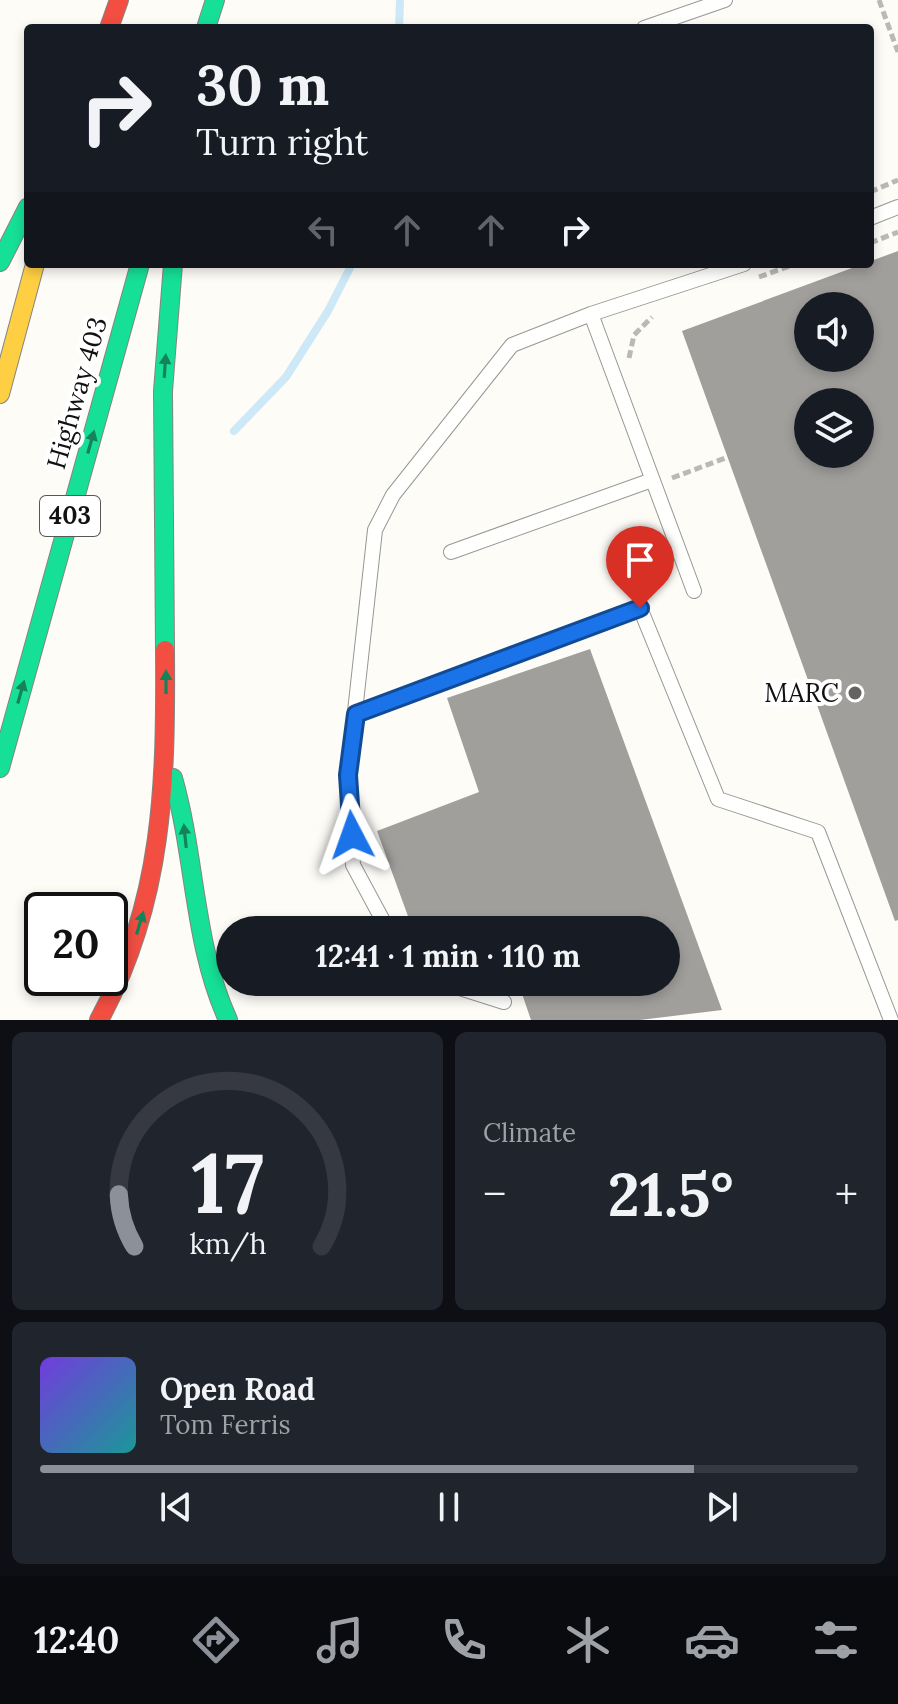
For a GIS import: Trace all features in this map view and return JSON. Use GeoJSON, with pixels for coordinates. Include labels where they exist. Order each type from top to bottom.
{"type":"FeatureCollection","features":[{"type":"Feature","properties":{"kind":"highway"},"geometry":{"type":"LineString","coordinates":[[110,24],[119,0]]}},
{"type":"Feature","properties":{"kind":"highway"},"geometry":{"type":"LineString","coordinates":[[207,24],[215,0]]}},
{"type":"Feature","properties":{"kind":"highway"},"geometry":{"type":"LineString","coordinates":[[0,262],[24,215]]}},
{"type":"Feature","properties":{"kind":"highway"},"geometry":{"type":"LineString","coordinates":[[0,394],[34,268]]}},
{"type":"Feature","properties":{"kind":"highway","name":"Highway 403"},"geometry":{"type":"LineString","coordinates":[[0,768],[139,268]]}},
{"type":"Feature","properties":{"kind":"highway"},"geometry":{"type":"LineString","coordinates":[[99,1020],[123,978],[149,894],[158,801],[166,760],[163,391],[173,268]]}},
{"type":"Feature","properties":{"kind":"highway"},"geometry":{"type":"LineString","coordinates":[[166,760],[182,805],[189,873],[203,954],[228,1020]]}},
{"type":"Feature","properties":{"kind":"lane"},"geometry":{"type":"LineString","coordinates":[[656,24],[725,0]]}},
{"type":"Feature","properties":{"kind":"lane"},"geometry":{"type":"LineString","coordinates":[[874,216],[898,207]]}},
{"type":"Feature","properties":{"kind":"lane"},"geometry":{"type":"LineString","coordinates":[[380,916],[353,865],[348,775],[375,530],[393,495],[512,345],[591,314],[732,268]]}},
{"type":"Feature","properties":{"kind":"lane"},"geometry":{"type":"LineString","coordinates":[[591,314],[694,591]]}},
{"type":"Feature","properties":{"kind":"lane"},"geometry":{"type":"LineString","coordinates":[[451,552],[652,480]]}},
{"type":"Feature","properties":{"kind":"lane"},"geometry":{"type":"LineString","coordinates":[[356,714],[640,608],[718,799],[818,832],[891,1020]]}},
{"type":"Feature","properties":{"kind":"lane"},"geometry":{"type":"LineString","coordinates":[[485,996],[504,1002]]}},
{"type":"Feature","properties":{"kind":"path"},"geometry":{"type":"LineString","coordinates":[[879,0],[898,52]]}},
{"type":"Feature","properties":{"kind":"path"},"geometry":{"type":"LineString","coordinates":[[874,190],[898,180]]}},
{"type":"Feature","properties":{"kind":"path"},"geometry":{"type":"LineString","coordinates":[[874,241],[898,232]]}},
{"type":"Feature","properties":{"kind":"path"},"geometry":{"type":"LineString","coordinates":[[752,280],[784,268]]}},
{"type":"Feature","properties":{"kind":"path"},"geometry":{"type":"LineString","coordinates":[[629,362],[629,348],[642,324],[667,311]]}},
{"type":"Feature","properties":{"kind":"building","name":"MARC"},"geometry":{"type":"Polygon","coordinates":[[[898,251],[898,920],[895,921],[682,331],[852,268],[874,268],[874,260],[898,251]]]}},
{"type":"Feature","properties":{"kind":"building"},"geometry":{"type":"Polygon","coordinates":[[[590,649],[722,1010],[640,1020],[531,1020],[523,996],[680,996],[680,916],[408,916],[377,831],[479,792],[447,698],[590,649]]]}},
{"type":"Feature","properties":{"kind":"waterway"},"geometry":{"type":"LineString","coordinates":[[399,24],[400,0]]}},
{"type":"Feature","properties":{"kind":"waterway"},"geometry":{"type":"LineString","coordinates":[[234,431],[286,377],[328,311],[350,268]]}},
{"type":"Feature","properties":{"kind":"traffic: fast"},"geometry":{"type":"LineString","coordinates":[[207,24],[215,0]]}},
{"type":"Feature","properties":{"kind":"traffic: fast"},"geometry":{"type":"LineString","coordinates":[[0,262],[24,215]]}},
{"type":"Feature","properties":{"kind":"traffic: fast"},"geometry":{"type":"LineString","coordinates":[[0,768],[139,268]]}},
{"type":"Feature","properties":{"kind":"traffic: fast"},"geometry":{"type":"LineString","coordinates":[[165,650],[163,391],[173,268]]}},
{"type":"Feature","properties":{"kind":"traffic: fast"},"geometry":{"type":"LineString","coordinates":[[173,778],[181,808],[201,931],[228,1020]]}},
{"type":"Feature","properties":{"kind":"traffic: slow"},"geometry":{"type":"LineString","coordinates":[[0,394],[34,268]]}},
{"type":"Feature","properties":{"kind":"traffic: jam"},"geometry":{"type":"LineString","coordinates":[[110,24],[119,0]]}},
{"type":"Feature","properties":{"kind":"traffic: jam"},"geometry":{"type":"LineString","coordinates":[[99,1020],[121,975],[149,885],[162,794],[165,650]]}},
{"type":"Feature","properties":{"kind":"place","name":"MARC"},"geometry":{"type":"Point","coordinates":[855,693]}},
{"type":"Feature","properties":{"kind":"route"},"geometry":{"type":"LineString","coordinates":[[352,835],[348,775],[356,714],[492,660],[640,608]]}}]}
